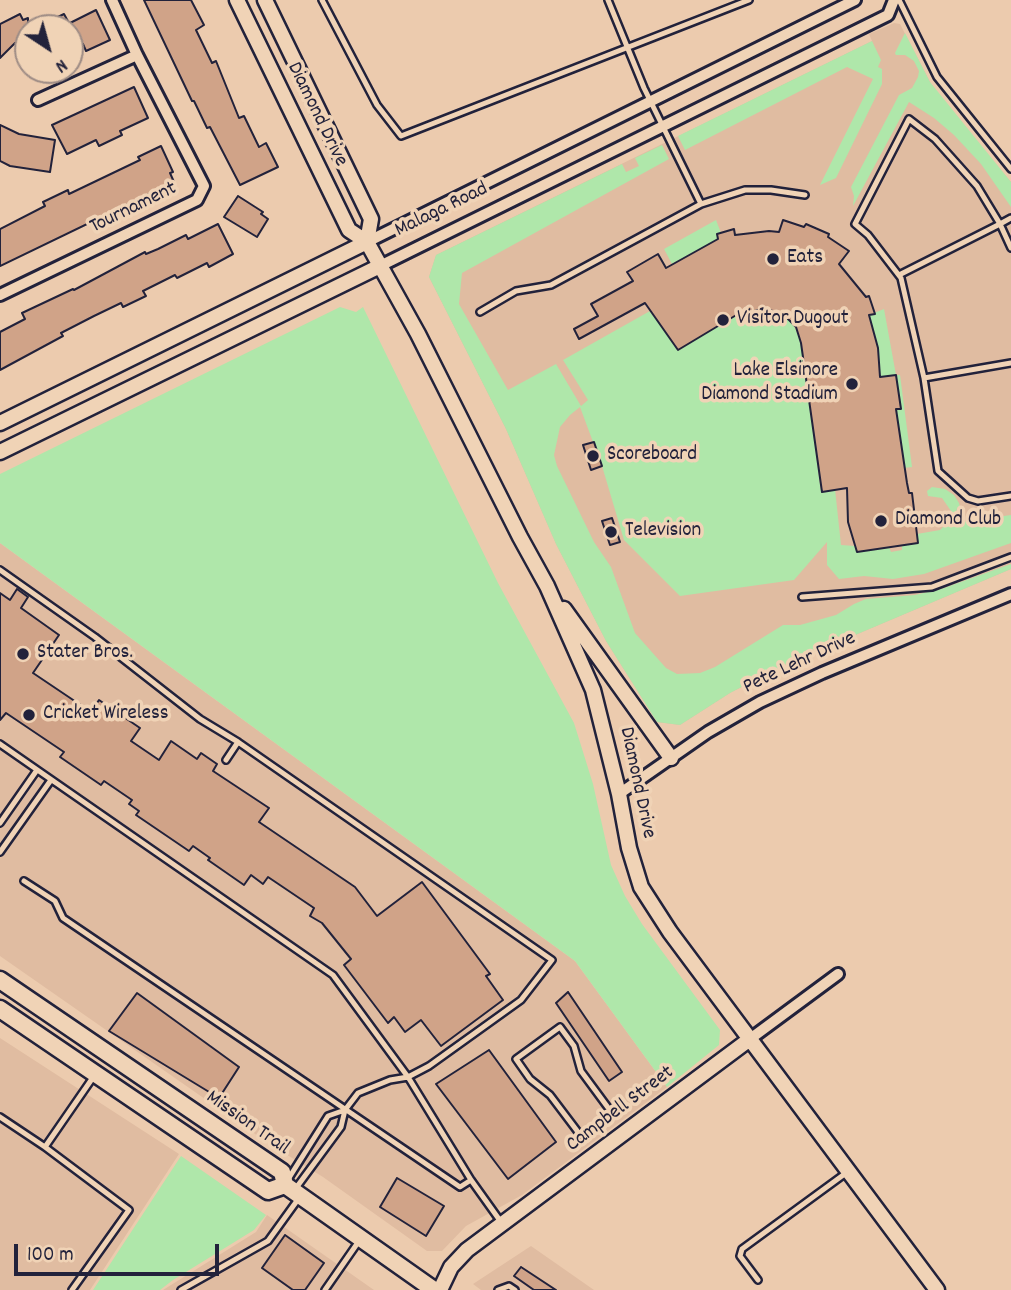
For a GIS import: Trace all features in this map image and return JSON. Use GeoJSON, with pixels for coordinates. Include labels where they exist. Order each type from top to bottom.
{"type":"FeatureCollection","features":[{"type":"Feature","properties":{"kind":"main road","name":"Mission Trail"},"geometry":{"type":"LineString","coordinates":[[0,979],[282,1172],[293,1190],[268,1191],[0,1009]]}},
{"type":"Feature","properties":{"kind":"main road"},"geometry":{"type":"LineString","coordinates":[[293,1190],[434,1290]]}},
{"type":"Feature","properties":{"kind":"street","name":"Tournament"},"geometry":{"type":"LineString","coordinates":[[0,295],[197,200],[204,186],[112,0]]}},
{"type":"Feature","properties":{"kind":"street","name":"Diamond Drive"},"geometry":{"type":"LineString","coordinates":[[237,0],[349,230],[367,242],[380,265],[547,586],[593,690],[619,794],[629,848],[641,887],[654,909],[937,1290]]}},
{"type":"Feature","properties":{"kind":"street","name":"Diamond Drive"},"geometry":{"type":"LineString","coordinates":[[265,0],[371,219],[367,242]]}},
{"type":"Feature","properties":{"kind":"street","name":"Malaga Road"},"geometry":{"type":"LineString","coordinates":[[0,423],[855,0]]}},
{"type":"Feature","properties":{"kind":"street","name":"Malaga Road"},"geometry":{"type":"LineString","coordinates":[[0,452],[888,15],[897,0]]}},
{"type":"Feature","properties":{"kind":"street"},"geometry":{"type":"LineString","coordinates":[[38,100],[137,55]]}},
{"type":"Feature","properties":{"kind":"street"},"geometry":{"type":"LineString","coordinates":[[547,586],[671,758]]}},
{"type":"Feature","properties":{"kind":"street","name":"Pete Lehr Drive"},"geometry":{"type":"LineString","coordinates":[[619,794],[708,732],[760,702],[822,673],[1011,594]]}},
{"type":"Feature","properties":{"kind":"street","name":"Campbell Street"},"geometry":{"type":"LineString","coordinates":[[440,1290],[451,1266],[467,1250],[838,974]]}},
{"type":"Feature","properties":{"kind":"lane"},"geometry":{"type":"LineString","coordinates":[[322,0],[377,105],[401,136],[749,0]]}},
{"type":"Feature","properties":{"kind":"lane"},"geometry":{"type":"LineString","coordinates":[[608,0],[650,101],[701,204]]}},
{"type":"Feature","properties":{"kind":"lane"},"geometry":{"type":"LineString","coordinates":[[897,0],[937,77],[1011,169]]}},
{"type":"Feature","properties":{"kind":"lane"},"geometry":{"type":"LineString","coordinates":[[1011,248],[977,186],[935,139],[909,119],[855,224],[868,235],[899,275],[906,295],[924,378],[938,471],[968,498],[978,501],[1011,496]]}},
{"type":"Feature","properties":{"kind":"lane"},"geometry":{"type":"LineString","coordinates":[[480,312],[516,291],[551,285],[701,204],[745,190],[771,190],[806,195]]}},
{"type":"Feature","properties":{"kind":"lane"},"geometry":{"type":"LineString","coordinates":[[899,275],[1011,218]]}},
{"type":"Feature","properties":{"kind":"lane"},"geometry":{"type":"LineString","coordinates":[[924,378],[1011,363]]}},
{"type":"Feature","properties":{"kind":"lane"},"geometry":{"type":"LineString","coordinates":[[803,597],[932,587],[1011,556]]}},
{"type":"Feature","properties":{"kind":"lane"},"geometry":{"type":"LineString","coordinates":[[0,570],[95,637],[200,719],[552,960],[521,1000],[429,1066],[408,1077],[390,1080],[358,1093],[345,1110],[341,1127],[293,1190]]}},
{"type":"Feature","properties":{"kind":"lane"},"geometry":{"type":"LineString","coordinates":[[226,760],[237,742]]}},
{"type":"Feature","properties":{"kind":"lane"},"geometry":{"type":"LineString","coordinates":[[0,744],[333,975],[408,1077],[501,1224]]}},
{"type":"Feature","properties":{"kind":"lane"},"geometry":{"type":"LineString","coordinates":[[0,823],[37,770]]}},
{"type":"Feature","properties":{"kind":"lane"},"geometry":{"type":"LineString","coordinates":[[0,852],[51,779]]}},
{"type":"Feature","properties":{"kind":"lane"},"geometry":{"type":"LineString","coordinates":[[24,881],[55,901],[64,918],[460,1187],[471,1180]]}},
{"type":"Feature","properties":{"kind":"lane"},"geometry":{"type":"LineString","coordinates":[[581,1136],[550,1095],[530,1079],[516,1059],[561,1027],[574,1046],[581,1071],[612,1113]]}},
{"type":"Feature","properties":{"kind":"lane"},"geometry":{"type":"LineString","coordinates":[[45,1147],[95,1074]]}},
{"type":"Feature","properties":{"kind":"lane"},"geometry":{"type":"LineString","coordinates":[[181,1290],[268,1241],[328,1116],[345,1110]]}},
{"type":"Feature","properties":{"kind":"lane"},"geometry":{"type":"LineString","coordinates":[[0,1117],[129,1210],[72,1290]]}},
{"type":"Feature","properties":{"kind":"lane"},"geometry":{"type":"LineString","coordinates":[[758,1280],[740,1256],[742,1249],[849,1171]]}},
{"type":"Feature","properties":{"kind":"lane"},"geometry":{"type":"LineString","coordinates":[[325,1290],[361,1238]]}},
{"type":"Feature","properties":{"kind":"lane"},"geometry":{"type":"LineString","coordinates":[[498,1290],[509,1286],[515,1290]]}},
{"type":"Feature","properties":{"kind":"shaded area"},"geometry":{"type":"Polygon","coordinates":[[[894,23],[900,24],[930,82],[945,103],[1011,182],[1011,569],[782,666],[730,693],[680,725],[657,722],[606,641],[556,544],[506,429],[429,277],[436,255],[872,41],[869,34],[894,23]]]}},
{"type":"Feature","properties":{"kind":"shaded area"},"geometry":{"type":"Polygon","coordinates":[[[0,543],[575,961],[667,1087],[522,1195],[466,1226],[442,1251],[427,1251],[0,956],[0,543]]]}},
{"type":"Feature","properties":{"kind":"shaded area"},"geometry":{"type":"Polygon","coordinates":[[[0,1038],[179,1154],[90,1290],[0,1290],[0,1038]]]}},
{"type":"Feature","properties":{"kind":"shaded area"},"geometry":{"type":"Polygon","coordinates":[[[267,1215],[374,1290],[163,1290],[256,1232],[267,1215]]]}},
{"type":"Feature","properties":{"kind":"shaded area"},"geometry":{"type":"Polygon","coordinates":[[[531,1246],[594,1290],[481,1290],[473,1284],[531,1246]]]}},
{"type":"Feature","properties":{"kind":"green space"},"geometry":{"type":"Polygon","coordinates":[[[905,33],[930,82],[1011,182],[1011,207],[981,164],[954,135],[909,102],[853,206],[851,187],[899,95],[912,88],[918,77],[919,71],[914,61],[895,53],[905,33]]]}},
{"type":"Feature","properties":{"kind":"green space"},"geometry":{"type":"Polygon","coordinates":[[[872,41],[881,60],[878,67],[882,69],[882,84],[836,178],[820,185],[873,79],[847,67],[685,150],[678,136],[872,41]]]}},
{"type":"Feature","properties":{"kind":"green space"},"geometry":{"type":"Polygon","coordinates":[[[662,145],[669,159],[462,273],[459,304],[508,390],[556,364],[581,406],[588,400],[563,360],[650,311],[653,316],[656,315],[678,350],[743,311],[745,315],[759,308],[775,310],[793,323],[801,343],[821,491],[835,489],[841,545],[855,546],[857,552],[889,547],[891,552],[902,550],[902,545],[917,534],[940,530],[949,521],[951,511],[942,498],[928,496],[927,491],[932,487],[945,489],[954,495],[959,503],[954,527],[961,527],[962,522],[1011,515],[1011,543],[924,574],[893,579],[864,576],[839,579],[827,565],[827,542],[794,580],[680,596],[624,540],[602,466],[580,407],[560,427],[554,455],[557,466],[594,542],[611,567],[635,633],[666,668],[677,674],[700,673],[715,667],[783,625],[800,625],[836,615],[866,599],[915,595],[944,588],[1011,564],[1011,569],[782,666],[730,693],[680,725],[657,722],[606,641],[556,544],[506,429],[429,277],[436,255],[622,164],[626,172],[639,166],[635,158],[662,145]]]}},
{"type":"Feature","properties":{"kind":"green space"},"geometry":{"type":"Polygon","coordinates":[[[716,220],[721,233],[717,234],[718,239],[672,264],[664,249],[716,220]]]}},
{"type":"Feature","properties":{"kind":"green space"},"geometry":{"type":"Polygon","coordinates":[[[340,307],[356,312],[363,307],[498,583],[574,723],[593,784],[611,865],[625,896],[642,924],[720,1030],[719,1045],[667,1087],[575,961],[0,543],[0,474],[340,307]]]}},
{"type":"Feature","properties":{"kind":"green space"},"geometry":{"type":"Polygon","coordinates":[[[884,309],[896,375],[900,375],[912,467],[904,468],[896,409],[901,408],[896,376],[880,377],[878,348],[869,315],[884,309]]]}},
{"type":"Feature","properties":{"kind":"green space"},"geometry":{"type":"Polygon","coordinates":[[[181,1156],[266,1215],[254,1230],[160,1290],[93,1290],[181,1156]]]}},
{"type":"Feature","properties":{"kind":"building"},"geometry":{"type":"Polygon","coordinates":[[[144,0],[191,0],[204,25],[196,30],[212,63],[216,61],[239,118],[244,116],[259,147],[266,143],[278,167],[240,185],[210,127],[207,128],[192,101],[144,0]]]}},
{"type":"Feature","properties":{"kind":"building"},"geometry":{"type":"Polygon","coordinates":[[[96,10],[110,40],[86,51],[84,16],[96,10]]]}},
{"type":"Feature","properties":{"kind":"building"},"geometry":{"type":"Polygon","coordinates":[[[14,17],[14,44],[0,58],[0,24],[14,17]]]}},
{"type":"Feature","properties":{"kind":"building"},"geometry":{"type":"Polygon","coordinates":[[[134,87],[148,118],[120,131],[122,135],[99,146],[96,140],[67,154],[52,125],[134,87]]]}},
{"type":"Feature","properties":{"kind":"building"},"geometry":{"type":"Polygon","coordinates":[[[0,125],[19,134],[55,140],[50,172],[10,166],[0,161],[0,125]]]}},
{"type":"Feature","properties":{"kind":"building"},"geometry":{"type":"Polygon","coordinates":[[[161,146],[173,172],[170,173],[174,182],[0,266],[0,229],[45,206],[43,202],[68,190],[69,194],[140,160],[138,157],[161,146]]]}},
{"type":"Feature","properties":{"kind":"building"},"geometry":{"type":"Polygon","coordinates":[[[238,196],[263,212],[261,214],[268,219],[257,237],[224,217],[238,196]]]}},
{"type":"Feature","properties":{"kind":"building","name":"Lake Elsinore Diamond Stadium"},"geometry":{"type":"Polygon","coordinates":[[[783,220],[804,227],[806,224],[829,234],[828,237],[849,251],[839,264],[866,297],[869,296],[875,314],[869,315],[878,348],[880,377],[896,375],[901,409],[896,409],[907,483],[909,493],[912,493],[918,543],[857,552],[848,522],[847,488],[822,492],[801,343],[796,327],[784,315],[764,308],[745,314],[743,311],[678,350],[645,303],[579,339],[574,329],[598,316],[591,304],[633,281],[627,272],[658,254],[666,268],[718,239],[717,234],[734,229],[735,235],[779,232],[783,220]]]}},
{"type":"Feature","properties":{"kind":"building"},"geometry":{"type":"Polygon","coordinates":[[[218,224],[233,254],[209,267],[207,263],[177,278],[175,275],[143,291],[146,296],[123,307],[121,303],[94,316],[0,370],[0,332],[25,319],[22,313],[74,290],[145,252],[146,254],[186,235],[188,239],[218,224]]]}},
{"type":"Feature","properties":{"kind":"building","name":"Scoreboard"},"geometry":{"type":"Polygon","coordinates":[[[594,442],[602,466],[591,470],[583,445],[594,442]]]}},
{"type":"Feature","properties":{"kind":"building","name":"Television"},"geometry":{"type":"Polygon","coordinates":[[[612,518],[620,542],[610,545],[602,521],[612,518]]]}},
{"type":"Feature","properties":{"kind":"building"},"geometry":{"type":"Polygon","coordinates":[[[17,589],[28,597],[21,608],[59,635],[33,673],[91,712],[99,700],[140,728],[131,741],[159,760],[171,741],[197,759],[201,753],[217,764],[213,771],[269,808],[259,822],[355,887],[377,916],[422,882],[490,974],[486,976],[503,1000],[441,1046],[421,1020],[405,1032],[394,1017],[388,1023],[344,965],[351,959],[322,923],[310,916],[314,908],[268,877],[263,884],[251,875],[244,885],[193,846],[189,851],[136,815],[139,811],[129,804],[132,800],[104,781],[101,785],[60,757],[64,752],[6,713],[0,720],[0,593],[10,600],[17,589]]]}},
{"type":"Feature","properties":{"kind":"building"},"geometry":{"type":"Polygon","coordinates":[[[568,992],[622,1072],[609,1081],[556,1003],[568,992]]]}},
{"type":"Feature","properties":{"kind":"building"},"geometry":{"type":"Polygon","coordinates":[[[137,993],[239,1067],[219,1098],[109,1031],[137,993]]]}},
{"type":"Feature","properties":{"kind":"building"},"geometry":{"type":"Polygon","coordinates":[[[489,1050],[556,1142],[508,1179],[436,1084],[489,1050]]]}},
{"type":"Feature","properties":{"kind":"building"},"geometry":{"type":"Polygon","coordinates":[[[397,1178],[444,1206],[426,1236],[380,1207],[397,1178]]]}},
{"type":"Feature","properties":{"kind":"building"},"geometry":{"type":"Polygon","coordinates":[[[285,1235],[324,1263],[305,1290],[293,1290],[262,1268],[285,1235]]]}},
{"type":"Feature","properties":{"kind":"building"},"geometry":{"type":"Polygon","coordinates":[[[521,1267],[556,1290],[534,1290],[514,1276],[521,1267]]]}},
{"type":"Feature","properties":{"kind":"place","name":"Eats"},"geometry":{"type":"Point","coordinates":[773,259]}},
{"type":"Feature","properties":{"kind":"place","name":"Visitor Dugout"},"geometry":{"type":"Point","coordinates":[723,320]}},
{"type":"Feature","properties":{"kind":"place","name":"Lake Elsinore Diamond Stadium"},"geometry":{"type":"Point","coordinates":[852,384]}},
{"type":"Feature","properties":{"kind":"place","name":"Scoreboard"},"geometry":{"type":"Point","coordinates":[593,456]}},
{"type":"Feature","properties":{"kind":"place","name":"Diamond Club"},"geometry":{"type":"Point","coordinates":[881,521]}},
{"type":"Feature","properties":{"kind":"place","name":"Television"},"geometry":{"type":"Point","coordinates":[611,532]}},
{"type":"Feature","properties":{"kind":"place","name":"Stater Bros."},"geometry":{"type":"Point","coordinates":[23,654]}},
{"type":"Feature","properties":{"kind":"place","name":"Cricket Wireless"},"geometry":{"type":"Point","coordinates":[29,715]}}]}
